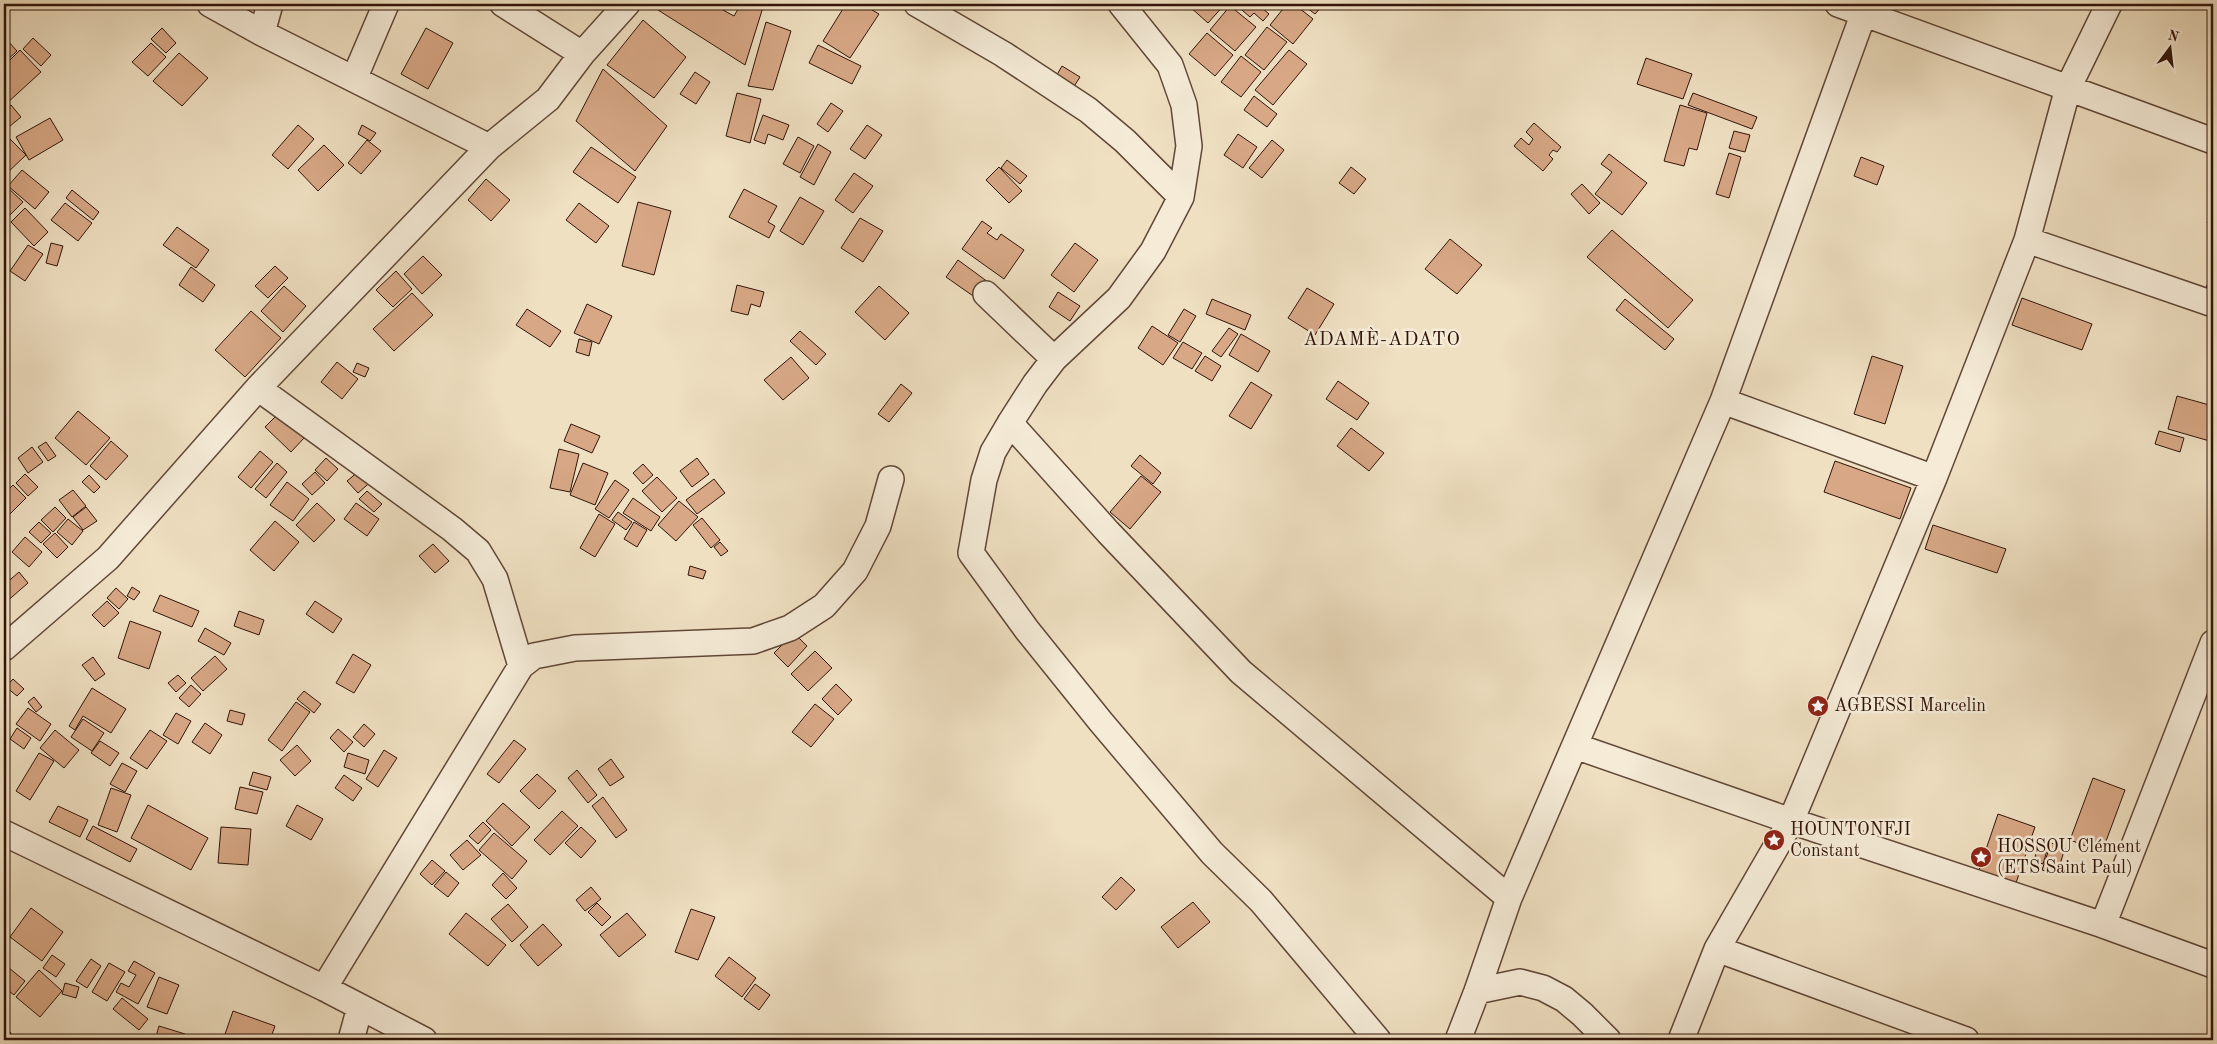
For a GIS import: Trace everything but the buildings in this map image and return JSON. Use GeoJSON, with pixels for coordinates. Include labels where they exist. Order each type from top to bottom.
{"type":"FeatureCollection","features":[{"type":"Feature","properties":{"kind":"street"},"geometry":{"type":"LineString","coordinates":[[210,4],[262,33],[489,147]]}},
{"type":"Feature","properties":{"kind":"street"},"geometry":{"type":"LineString","coordinates":[[262,33],[270,4]]}},
{"type":"Feature","properties":{"kind":"street"},"geometry":{"type":"LineString","coordinates":[[354,79],[386,4]]}},
{"type":"Feature","properties":{"kind":"street"},"geometry":{"type":"LineString","coordinates":[[503,4],[582,54]]}},
{"type":"Feature","properties":{"kind":"street"},"geometry":{"type":"LineString","coordinates":[[4,648],[108,558],[258,388],[489,147],[548,99],[582,54],[627,4]]}},
{"type":"Feature","properties":{"kind":"street"},"geometry":{"type":"LineString","coordinates":[[917,4],[1003,54],[1088,110],[1125,141],[1181,197]]}},
{"type":"Feature","properties":{"kind":"street"},"geometry":{"type":"LineString","coordinates":[[1121,4],[1170,65],[1184,105],[1189,146],[1181,197],[1153,250],[1119,298],[1054,359],[1034,384],[1010,423],[993,452],[984,480],[971,553],[1027,630],[1101,722],[1212,853],[1261,901],[1378,1040]]}},
{"type":"Feature","properties":{"kind":"street"},"geometry":{"type":"LineString","coordinates":[[1838,4],[1865,9],[2068,88],[2213,141]]}},
{"type":"Feature","properties":{"kind":"street"},"geometry":{"type":"LineString","coordinates":[[1681,1040],[1717,949],[1791,821],[1934,478],[2028,240],[2068,88],[2109,4]]}},
{"type":"Feature","properties":{"kind":"street"},"geometry":{"type":"LineString","coordinates":[[1458,1040],[1509,898],[1722,401],[1865,9]]}},
{"type":"Feature","properties":{"kind":"street"},"geometry":{"type":"LineString","coordinates":[[2028,240],[2213,304]]}},
{"type":"Feature","properties":{"kind":"street"},"geometry":{"type":"LineString","coordinates":[[986,294],[1054,359]]}},
{"type":"Feature","properties":{"kind":"street"},"geometry":{"type":"LineString","coordinates":[[258,388],[452,529],[478,551],[495,579],[521,666]]}},
{"type":"Feature","properties":{"kind":"street"},"geometry":{"type":"LineString","coordinates":[[1722,401],[1934,478]]}},
{"type":"Feature","properties":{"kind":"street"},"geometry":{"type":"LineString","coordinates":[[1010,423],[1108,532],[1241,672],[1509,898]]}},
{"type":"Feature","properties":{"kind":"street"},"geometry":{"type":"LineString","coordinates":[[324,988],[521,666],[534,656],[575,648],[753,641],[790,628],[824,606],[855,571],[878,526],[891,478]]}},
{"type":"Feature","properties":{"kind":"street"},"geometry":{"type":"LineString","coordinates":[[2103,925],[2213,643]]}},
{"type":"Feature","properties":{"kind":"street"},"geometry":{"type":"LineString","coordinates":[[1575,746],[1791,821],[2103,925],[2213,965]]}},
{"type":"Feature","properties":{"kind":"street"},"geometry":{"type":"LineString","coordinates":[[4,833],[324,988],[424,1040]]}},
{"type":"Feature","properties":{"kind":"street"},"geometry":{"type":"LineString","coordinates":[[1717,949],[1966,1040]]}},
{"type":"Feature","properties":{"kind":"street"},"geometry":{"type":"LineString","coordinates":[[1477,991],[1520,982],[1543,988],[1564,999],[1608,1040]]}},
{"type":"Feature","properties":{"kind":"street"},"geometry":{"type":"LineString","coordinates":[[351,1040],[360,1007]]}},
{"type":"Feature","properties":{"kind":"place","name":"AGBESSI Marcelin"},"geometry":{"type":"Point","coordinates":[1818,706]}},
{"type":"Feature","properties":{"kind":"place","name":"HOUNTONFJI Constant"},"geometry":{"type":"Point","coordinates":[1774,840]}},
{"type":"Feature","properties":{"kind":"place","name":"HOSSOU Clément (ETS Saint Paul)"},"geometry":{"type":"Point","coordinates":[1981,857]}},
{"type":"Feature","properties":{"kind":"district","name":"ADAMÈ-ADATO"},"geometry":{"type":"Point","coordinates":[1382,340]}}]}
